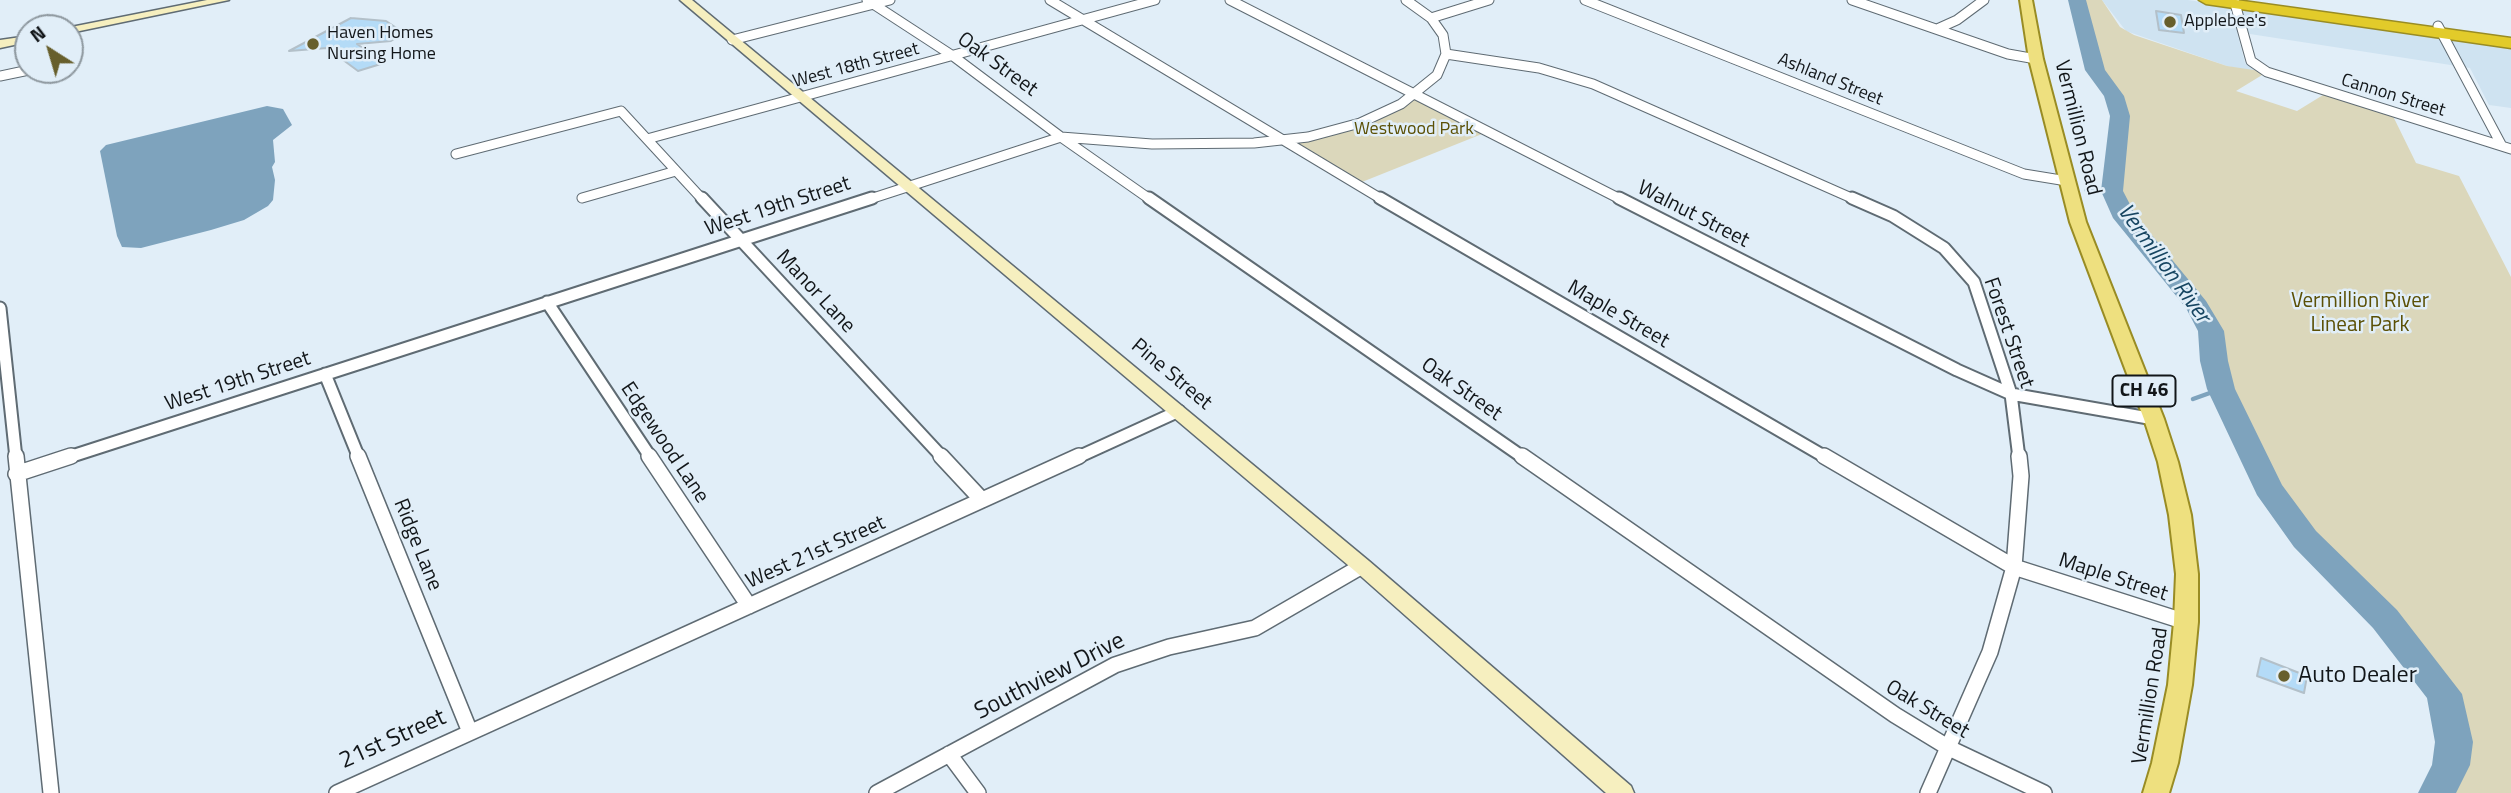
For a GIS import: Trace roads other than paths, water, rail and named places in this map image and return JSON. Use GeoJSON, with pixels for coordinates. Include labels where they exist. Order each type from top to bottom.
{"type":"FeatureCollection","features":[{"type":"Feature","properties":{"kind":"highway"},"geometry":{"type":"LineString","coordinates":[[2206,0],[2239,1],[2511,43]]}},
{"type":"Feature","properties":{"kind":"highway"},"geometry":{"type":"LineString","coordinates":[[2440,30],[2511,36]]}},
{"type":"Feature","properties":{"kind":"main road","name":"Vermillion Road"},"geometry":{"type":"LineString","coordinates":[[2026,0],[2036,59],[2078,222],[2154,419],[2168,462],[2180,515],[2187,574],[2186,622],[2180,685],[2165,763],[2156,793]]}},
{"type":"Feature","properties":{"kind":"street"},"geometry":{"type":"LineString","coordinates":[[84,27],[186,4],[224,0]]}},
{"type":"Feature","properties":{"kind":"street","name":"Pine Street"},"geometry":{"type":"LineString","coordinates":[[685,0],[1179,411],[1362,566],[1622,793]]}},
{"type":"Feature","properties":{"kind":"street"},"geometry":{"type":"LineString","coordinates":[[732,40],[870,2],[890,0]]}},
{"type":"Feature","properties":{"kind":"street","name":"Maple Street"},"geometry":{"type":"LineString","coordinates":[[1050,0],[1283,141],[2014,567],[2186,622]]}},
{"type":"Feature","properties":{"kind":"street","name":"West 18th Street"},"geometry":{"type":"LineString","coordinates":[[647,139],[1155,0]]}},
{"type":"Feature","properties":{"kind":"street","name":"Walnut Street"},"geometry":{"type":"LineString","coordinates":[[1230,0],[1944,364],[2011,394],[2154,419]]}},
{"type":"Feature","properties":{"kind":"street"},"geometry":{"type":"LineString","coordinates":[[1406,0],[1431,18],[1443,35],[1446,54]]}},
{"type":"Feature","properties":{"kind":"street"},"geometry":{"type":"LineString","coordinates":[[1431,18],[1489,0]]}},
{"type":"Feature","properties":{"kind":"street","name":"Ashland Street"},"geometry":{"type":"LineString","coordinates":[[1585,0],[2024,174],[2067,181]]}},
{"type":"Feature","properties":{"kind":"street"},"geometry":{"type":"LineString","coordinates":[[1853,0],[2008,54],[2036,59]]}},
{"type":"Feature","properties":{"kind":"street"},"geometry":{"type":"LineString","coordinates":[[1937,29],[1957,20],[1984,0]]}},
{"type":"Feature","properties":{"kind":"street","name":"Cannon Street"},"geometry":{"type":"LineString","coordinates":[[2239,1],[2251,61],[2267,72],[2506,147]]}},
{"type":"Feature","properties":{"kind":"street","name":"Oak Street"},"geometry":{"type":"LineString","coordinates":[[870,2],[953,55],[1062,137],[1895,715],[1949,748],[2044,793]]}},
{"type":"Feature","properties":{"kind":"street"},"geometry":{"type":"LineString","coordinates":[[2440,30],[2506,147]]}},
{"type":"Feature","properties":{"kind":"street","name":"West 19th Street"},"geometry":{"type":"LineString","coordinates":[[16,474],[1062,137],[1095,141],[1209,145],[1283,141],[1360,123],[1415,96],[1437,75],[1446,54]]}},
{"type":"Feature","properties":{"kind":"street","name":"Forest Street"},"geometry":{"type":"LineString","coordinates":[[1446,54],[1539,68],[1593,84],[1893,216],[1944,248],[1974,282],[2011,394],[2021,476],[2014,567],[1990,652],[1928,793]]}},
{"type":"Feature","properties":{"kind":"street","name":"Manor Lane"},"geometry":{"type":"LineString","coordinates":[[456,154],[621,111],[982,500]]}},
{"type":"Feature","properties":{"kind":"street"},"geometry":{"type":"LineString","coordinates":[[582,198],[676,171]]}},
{"type":"Feature","properties":{"kind":"street","name":"Edgewood Lane"},"geometry":{"type":"LineString","coordinates":[[547,302],[749,606]]}},
{"type":"Feature","properties":{"kind":"street"},"geometry":{"type":"LineString","coordinates":[[0,308],[51,793]]}},
{"type":"Feature","properties":{"kind":"street","name":"Ridge Lane"},"geometry":{"type":"LineString","coordinates":[[325,374],[470,732]]}},
{"type":"Feature","properties":{"kind":"street","name":"West 21st Street"},"geometry":{"type":"LineString","coordinates":[[470,732],[1179,411]]}},
{"type":"Feature","properties":{"kind":"street","name":"Southview Drive"},"geometry":{"type":"LineString","coordinates":[[877,793],[1115,665],[1169,647],[1255,628],[1362,566]]}},
{"type":"Feature","properties":{"kind":"street","name":"21st Street"},"geometry":{"type":"LineString","coordinates":[[337,793],[470,732]]}},
{"type":"Feature","properties":{"kind":"street"},"geometry":{"type":"LineString","coordinates":[[949,754],[978,793]]}},
{"type":"Feature","properties":{"kind":"water"},"geometry":{"type":"Polygon","coordinates":[[[267,106],[283,109],[292,125],[273,140],[275,162],[272,167],[275,180],[273,200],[268,206],[244,220],[211,230],[141,248],[122,247],[117,236],[100,151],[106,145],[267,106]]]}},
{"type":"Feature","properties":{"kind":"waterway","name":"Vermillion River"},"geometry":{"type":"LineString","coordinates":[[2077,0],[2095,70],[2114,96],[2120,116],[2112,191],[2125,218],[2197,306],[2211,331],[2214,361],[2221,389],[2268,488],[2305,539],[2385,619],[2444,694],[2454,742],[2451,765],[2437,793]]}},
{"type":"Feature","properties":{"kind":"waterway"},"geometry":{"type":"LineString","coordinates":[[2086,190],[2112,191]]}},
{"type":"Feature","properties":{"kind":"waterway"},"geometry":{"type":"LineString","coordinates":[[2193,399],[2221,389]]}},
{"type":"Feature","properties":{"kind":"place","name":"Applebee's"},"geometry":{"type":"Point","coordinates":[2170,22]}},
{"type":"Feature","properties":{"kind":"place","name":"Haven Homes Nursing Home"},"geometry":{"type":"Point","coordinates":[313,44]}},
{"type":"Feature","properties":{"kind":"place","name":"Auto Dealer"},"geometry":{"type":"Point","coordinates":[2284,676]}},
{"type":"Feature","properties":{"kind":"park label","name":"Westwood Park"},"geometry":{"type":"Point","coordinates":[1414,130]}},
{"type":"Feature","properties":{"kind":"park label","name":"Vermillion River Linear Park"},"geometry":{"type":"Point","coordinates":[2360,314]}}]}
